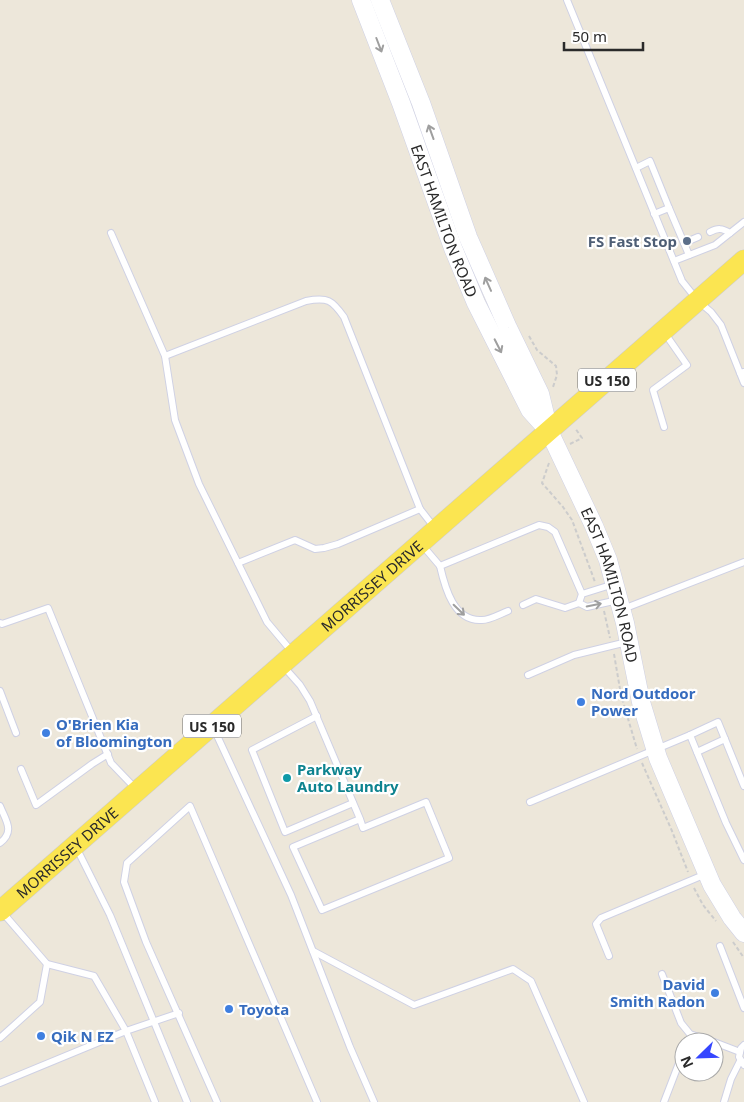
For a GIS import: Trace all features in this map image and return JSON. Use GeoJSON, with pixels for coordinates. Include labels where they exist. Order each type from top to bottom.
{"type":"FeatureCollection","features":[{"type":"Feature","properties":{"kind":"main road","name":"EAST HAMILTON ROAD"},"geometry":{"type":"LineString","coordinates":[[361,0],[476,303],[530,410],[549,431]]}},
{"type":"Feature","properties":{"kind":"main road","name":"EAST HAMILTON ROAD"},"geometry":{"type":"LineString","coordinates":[[380,0],[421,103],[468,237],[508,328],[540,394],[549,431],[594,526],[619,597],[641,702],[655,749],[707,874],[719,898],[744,933]]}},
{"type":"Feature","properties":{"kind":"main road","name":"MORRISSEY DRIVE"},"geometry":{"type":"LineString","coordinates":[[0,910],[744,260]]}},
{"type":"Feature","properties":{"kind":"lane"},"geometry":{"type":"LineString","coordinates":[[567,0],[682,281],[698,301],[721,324],[742,373],[744,383]]}},
{"type":"Feature","properties":{"kind":"lane"},"geometry":{"type":"LineString","coordinates":[[636,168],[650,161],[689,255]]}},
{"type":"Feature","properties":{"kind":"lane"},"geometry":{"type":"LineString","coordinates":[[654,214],[669,208]]}},
{"type":"Feature","properties":{"kind":"lane"},"geometry":{"type":"LineString","coordinates":[[674,261],[715,245],[744,222]]}},
{"type":"Feature","properties":{"kind":"lane"},"geometry":{"type":"LineString","coordinates":[[710,232],[718,228],[730,233]]}},
{"type":"Feature","properties":{"kind":"lane"},"geometry":{"type":"LineString","coordinates":[[111,233],[165,356],[175,420],[199,484],[267,622],[317,716],[360,818],[363,828],[426,802],[449,858],[322,910],[293,847],[360,818]]}},
{"type":"Feature","properties":{"kind":"lane"},"geometry":{"type":"LineString","coordinates":[[684,243],[698,237]]}},
{"type":"Feature","properties":{"kind":"lane"},"geometry":{"type":"LineString","coordinates":[[165,356],[306,301],[316,299],[334,303],[344,317],[420,508],[436,530]]}},
{"type":"Feature","properties":{"kind":"lane"},"geometry":{"type":"LineString","coordinates":[[663,331],[687,365],[653,390],[664,427]]}},
{"type":"Feature","properties":{"kind":"lane"},"geometry":{"type":"LineString","coordinates":[[238,563],[295,540],[315,549],[338,544],[420,508]]}},
{"type":"Feature","properties":{"kind":"lane"},"geometry":{"type":"LineString","coordinates":[[440,566],[540,525],[548,527],[555,532],[582,594],[578,603]]}},
{"type":"Feature","properties":{"kind":"lane"},"geometry":{"type":"LineString","coordinates":[[420,543],[440,566],[444,583],[453,604],[468,618],[483,621],[508,611]]}},
{"type":"Feature","properties":{"kind":"lane"},"geometry":{"type":"LineString","coordinates":[[523,604],[536,599],[565,608],[578,603],[587,607],[744,562]]}},
{"type":"Feature","properties":{"kind":"lane"},"geometry":{"type":"LineString","coordinates":[[582,594],[619,597]]}},
{"type":"Feature","properties":{"kind":"lane"},"geometry":{"type":"LineString","coordinates":[[1,624],[48,608],[111,763],[137,791]]}},
{"type":"Feature","properties":{"kind":"lane"},"geometry":{"type":"LineString","coordinates":[[528,675],[574,655],[628,642]]}},
{"type":"Feature","properties":{"kind":"lane"},"geometry":{"type":"LineString","coordinates":[[0,691],[16,733]]}},
{"type":"Feature","properties":{"kind":"lane"},"geometry":{"type":"LineString","coordinates":[[317,716],[252,750],[285,832],[353,803]]}},
{"type":"Feature","properties":{"kind":"lane"},"geometry":{"type":"LineString","coordinates":[[530,802],[718,722],[744,786]]}},
{"type":"Feature","properties":{"kind":"lane"},"geometry":{"type":"LineString","coordinates":[[212,725],[291,895],[350,1048],[374,1102]]}},
{"type":"Feature","properties":{"kind":"lane"},"geometry":{"type":"LineString","coordinates":[[690,734],[726,823],[744,860]]}},
{"type":"Feature","properties":{"kind":"lane"},"geometry":{"type":"LineString","coordinates":[[697,752],[725,740]]}},
{"type":"Feature","properties":{"kind":"lane"},"geometry":{"type":"LineString","coordinates":[[20,769],[36,805],[108,754]]}},
{"type":"Feature","properties":{"kind":"lane"},"geometry":{"type":"LineString","coordinates":[[0,806],[9,827],[6,838],[0,843]]}},
{"type":"Feature","properties":{"kind":"lane"},"geometry":{"type":"LineString","coordinates":[[217,1102],[146,942],[124,882],[127,863],[190,806],[317,1102]]}},
{"type":"Feature","properties":{"kind":"lane"},"geometry":{"type":"LineString","coordinates":[[75,845],[110,915],[187,1102]]}},
{"type":"Feature","properties":{"kind":"lane"},"geometry":{"type":"LineString","coordinates":[[609,956],[596,924],[601,918],[707,874]]}},
{"type":"Feature","properties":{"kind":"lane"},"geometry":{"type":"LineString","coordinates":[[0,910],[47,964],[94,976],[126,1031],[155,1102]]}},
{"type":"Feature","properties":{"kind":"lane"},"geometry":{"type":"LineString","coordinates":[[720,946],[744,1008]]}},
{"type":"Feature","properties":{"kind":"lane"},"geometry":{"type":"LineString","coordinates":[[313,951],[414,1005],[513,969],[531,981],[584,1102]]}},
{"type":"Feature","properties":{"kind":"lane"},"geometry":{"type":"LineString","coordinates":[[0,1038],[40,1002],[47,964]]}},
{"type":"Feature","properties":{"kind":"lane"},"geometry":{"type":"LineString","coordinates":[[662,974],[681,1023],[688,1032]]}},
{"type":"Feature","properties":{"kind":"lane"},"geometry":{"type":"LineString","coordinates":[[0,1084],[126,1031],[179,1013]]}},
{"type":"Feature","properties":{"kind":"lane"},"geometry":{"type":"LineString","coordinates":[[724,1102],[731,1079],[742,1063],[739,1057],[744,1045]]}},
{"type":"Feature","properties":{"kind":"lane"},"geometry":{"type":"LineString","coordinates":[[724,1046],[740,1052]]}},
{"type":"Feature","properties":{"kind":"lane"},"geometry":{"type":"LineString","coordinates":[[664,1102],[674,1076]]}},
{"type":"Feature","properties":{"kind":"place","name":"FS Fast Stop"},"geometry":{"type":"Point","coordinates":[687,241]}},
{"type":"Feature","properties":{"kind":"place","name":"Nord Outdoor Power"},"geometry":{"type":"Point","coordinates":[581,702]}},
{"type":"Feature","properties":{"kind":"place","name":"O'Brien Kia of Bloomington"},"geometry":{"type":"Point","coordinates":[46,733]}},
{"type":"Feature","properties":{"kind":"place","name":"Parkway Auto Laundry"},"geometry":{"type":"Point","coordinates":[287,778]}},
{"type":"Feature","properties":{"kind":"place","name":"David Smith Radon"},"geometry":{"type":"Point","coordinates":[715,993]}},
{"type":"Feature","properties":{"kind":"place","name":"Toyota"},"geometry":{"type":"Point","coordinates":[229,1009]}},
{"type":"Feature","properties":{"kind":"place","name":"Qik N EZ"},"geometry":{"type":"Point","coordinates":[41,1036]}}]}
